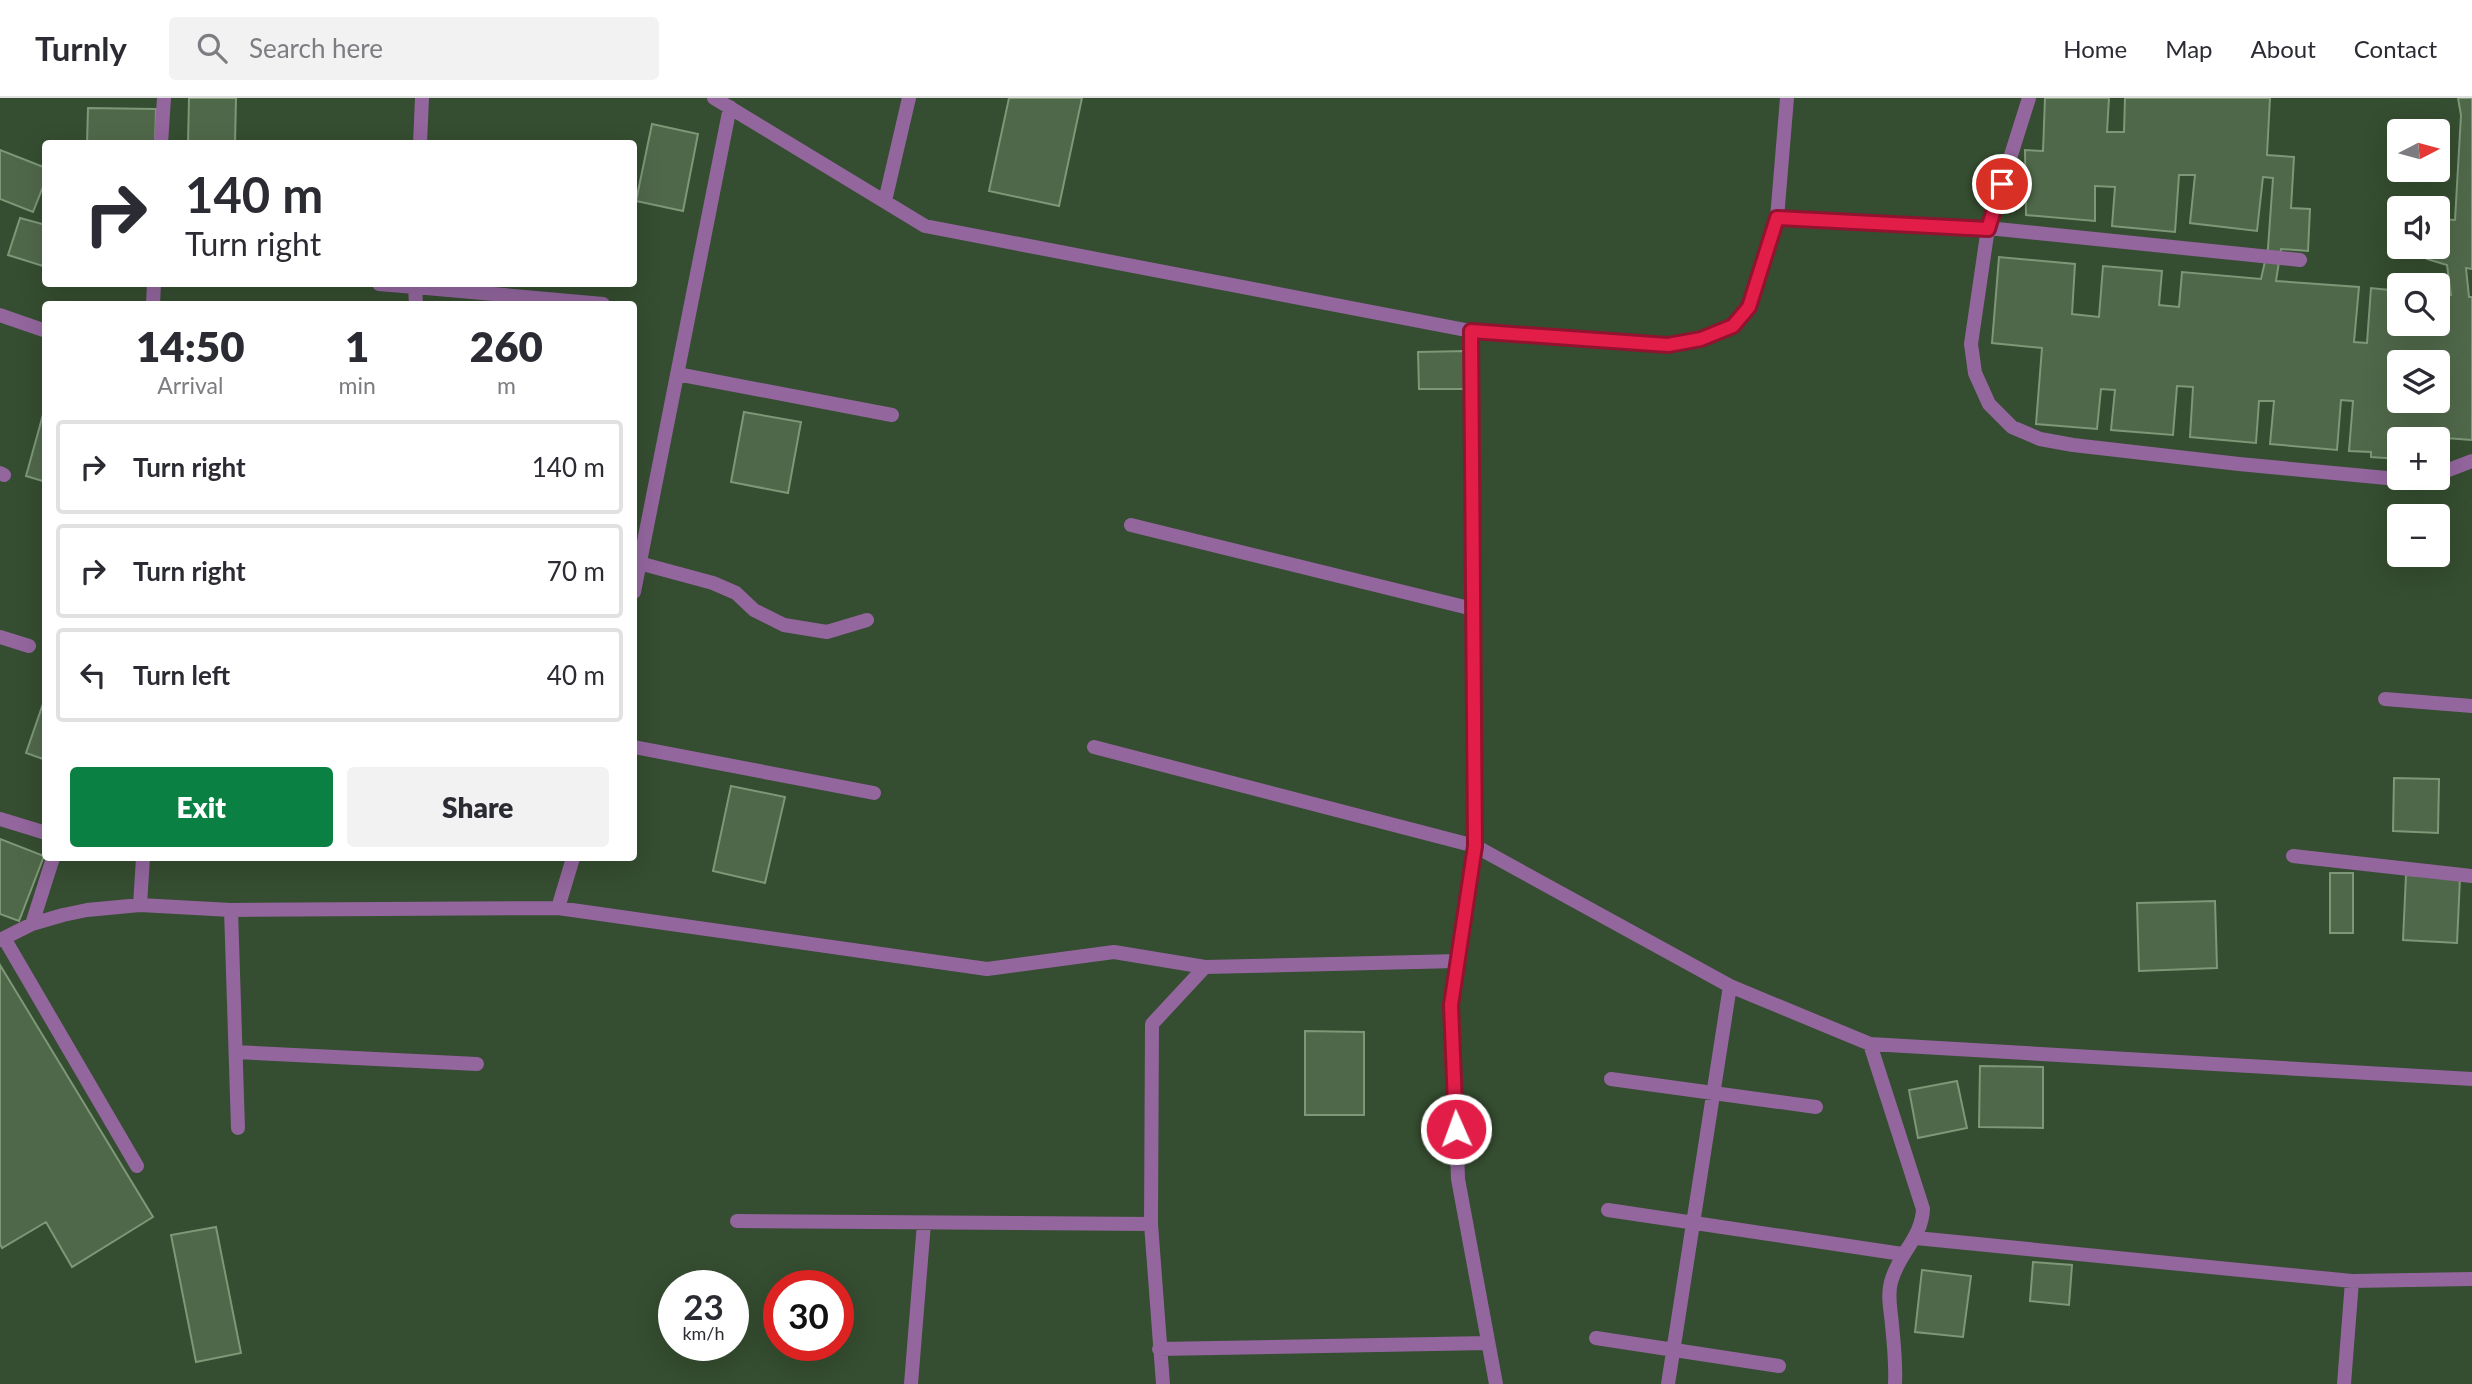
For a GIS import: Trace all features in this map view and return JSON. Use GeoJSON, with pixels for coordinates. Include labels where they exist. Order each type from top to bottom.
{"type":"FeatureCollection","features":[{"type":"Feature","properties":{"kind":"street"},"geometry":{"type":"LineString","coordinates":[[161,140],[164,98]]}},
{"type":"Feature","properties":{"kind":"street"},"geometry":{"type":"LineString","coordinates":[[420,140],[422,98]]}},
{"type":"Feature","properties":{"kind":"street"},"geometry":{"type":"LineString","coordinates":[[714,98],[925,226],[1471,331],[1668,345],[1701,339],[1733,326],[1749,307],[1777,218],[1787,98]]}},
{"type":"Feature","properties":{"kind":"street"},"geometry":{"type":"LineString","coordinates":[[885,201],[909,98]]}},
{"type":"Feature","properties":{"kind":"street"},"geometry":{"type":"LineString","coordinates":[[2029,98],[1988,229],[1971,344],[1975,373],[1989,404],[2012,427],[2040,439],[2239,464],[2387,478]]}},
{"type":"Feature","properties":{"kind":"street"},"geometry":{"type":"LineString","coordinates":[[637,575],[730,107]]}},
{"type":"Feature","properties":{"kind":"street"},"geometry":{"type":"LineString","coordinates":[[1777,218],[1988,229],[2300,260]]}},
{"type":"Feature","properties":{"kind":"street"},"geometry":{"type":"LineString","coordinates":[[436,287],[573,301]]}},
{"type":"Feature","properties":{"kind":"street"},"geometry":{"type":"LineString","coordinates":[[0,315],[42,330]]}},
{"type":"Feature","properties":{"kind":"street"},"geometry":{"type":"LineString","coordinates":[[1471,331],[1475,846],[1451,1005],[1458,1179],[1496,1384]]}},
{"type":"Feature","properties":{"kind":"street"},"geometry":{"type":"LineString","coordinates":[[677,374],[892,415]]}},
{"type":"Feature","properties":{"kind":"street"},"geometry":{"type":"LineString","coordinates":[[2450,469],[2472,461]]}},
{"type":"Feature","properties":{"kind":"street"},"geometry":{"type":"LineString","coordinates":[[1130,525],[1473,609]]}},
{"type":"Feature","properties":{"kind":"street"},"geometry":{"type":"LineString","coordinates":[[639,564],[713,583],[736,593],[754,610],[785,625],[827,632],[867,620]]}},
{"type":"Feature","properties":{"kind":"street"},"geometry":{"type":"LineString","coordinates":[[0,638],[29,646]]}},
{"type":"Feature","properties":{"kind":"street"},"geometry":{"type":"LineString","coordinates":[[2385,699],[2472,706]]}},
{"type":"Feature","properties":{"kind":"street"},"geometry":{"type":"LineString","coordinates":[[1094,747],[1475,846],[1730,986],[1870,1044],[2472,1079]]}},
{"type":"Feature","properties":{"kind":"street"},"geometry":{"type":"LineString","coordinates":[[637,748],[874,793]]}},
{"type":"Feature","properties":{"kind":"street"},"geometry":{"type":"LineString","coordinates":[[0,819],[42,832]]}},
{"type":"Feature","properties":{"kind":"street"},"geometry":{"type":"LineString","coordinates":[[2293,856],[2472,876]]}},
{"type":"Feature","properties":{"kind":"street"},"geometry":{"type":"LineString","coordinates":[[32,924],[52,861]]}},
{"type":"Feature","properties":{"kind":"street"},"geometry":{"type":"LineString","coordinates":[[140,905],[143,861]]}},
{"type":"Feature","properties":{"kind":"street"},"geometry":{"type":"LineString","coordinates":[[558,908],[572,861]]}},
{"type":"Feature","properties":{"kind":"street"},"geometry":{"type":"LineString","coordinates":[[137,1166],[2,939],[32,924],[87,910],[140,905],[231,910],[558,908],[987,969],[1114,952],[1205,967],[1458,961]]}},
{"type":"Feature","properties":{"kind":"street"},"geometry":{"type":"LineString","coordinates":[[231,910],[238,1128]]}},
{"type":"Feature","properties":{"kind":"street"},"geometry":{"type":"LineString","coordinates":[[1163,1384],[1152,1224],[1152,1024],[1205,967]]}},
{"type":"Feature","properties":{"kind":"street"},"geometry":{"type":"LineString","coordinates":[[1668,1384],[1730,986]]}},
{"type":"Feature","properties":{"kind":"street"},"geometry":{"type":"LineString","coordinates":[[1870,1044],[1922,1199],[1923,1219],[1916,1238],[1902,1254],[1893,1273],[1889,1292],[1895,1384]]}},
{"type":"Feature","properties":{"kind":"street"},"geometry":{"type":"LineString","coordinates":[[236,1052],[477,1064]]}},
{"type":"Feature","properties":{"kind":"street"},"geometry":{"type":"LineString","coordinates":[[1611,1079],[1816,1107]]}},
{"type":"Feature","properties":{"kind":"street"},"geometry":{"type":"LineString","coordinates":[[1608,1210],[1902,1254]]}},
{"type":"Feature","properties":{"kind":"street"},"geometry":{"type":"LineString","coordinates":[[737,1221],[1152,1224]]}},
{"type":"Feature","properties":{"kind":"street"},"geometry":{"type":"LineString","coordinates":[[911,1384],[924,1223]]}},
{"type":"Feature","properties":{"kind":"street"},"geometry":{"type":"LineString","coordinates":[[1916,1238],[2352,1281],[2472,1279]]}},
{"type":"Feature","properties":{"kind":"street"},"geometry":{"type":"LineString","coordinates":[[2344,1384],[2352,1281]]}},
{"type":"Feature","properties":{"kind":"street"},"geometry":{"type":"LineString","coordinates":[[1596,1338],[1779,1366]]}},
{"type":"Feature","properties":{"kind":"street"},"geometry":{"type":"LineString","coordinates":[[1159,1349],[1488,1343]]}},
{"type":"Feature","properties":{"kind":"building"},"geometry":{"type":"Polygon","coordinates":[[[189,98],[236,98],[235,140],[188,140],[189,98]]]}},
{"type":"Feature","properties":{"kind":"building"},"geometry":{"type":"Polygon","coordinates":[[[1009,98],[1082,98],[1059,206],[989,191],[1009,98]]]}},
{"type":"Feature","properties":{"kind":"building"},"geometry":{"type":"Polygon","coordinates":[[[2045,98],[2109,98],[2107,132],[2124,132],[2125,98],[2270,98],[2267,155],[2294,157],[2291,208],[2310,209],[2308,251],[2281,249],[2276,281],[2359,287],[2354,342],[2367,343],[2371,288],[2387,290],[2387,336],[2450,336],[2450,273],[2447,265],[2427,259],[2450,259],[2450,220],[2455,220],[2461,115],[2458,98],[2472,98],[2472,269],[2466,268],[2469,297],[2472,297],[2472,440],[2450,438],[2450,427],[2387,427],[2387,458],[2371,457],[2371,452],[2349,451],[2353,401],[2341,400],[2337,450],[2270,444],[2274,401],[2259,401],[2256,443],[2190,437],[2193,387],[2177,386],[2173,435],[2111,430],[2115,390],[2101,389],[2097,429],[2036,424],[2042,348],[1992,343],[1999,257],[2075,264],[2072,314],[2099,317],[2103,266],[2162,271],[2159,305],[2179,307],[2182,272],[2261,279],[2268,248],[2273,178],[2263,177],[2257,231],[2190,223],[2195,175],[2179,175],[2175,232],[2112,226],[2115,187],[2095,186],[2095,221],[2026,215],[2025,150],[2043,151],[2045,98]]]}},
{"type":"Feature","properties":{"kind":"building"},"geometry":{"type":"Polygon","coordinates":[[[88,108],[156,109],[155,140],[87,140],[88,108]]]}},
{"type":"Feature","properties":{"kind":"building"},"geometry":{"type":"Polygon","coordinates":[[[652,124],[698,134],[683,211],[637,201],[652,124]]]}},
{"type":"Feature","properties":{"kind":"building"},"geometry":{"type":"Polygon","coordinates":[[[0,150],[42,166],[42,189],[33,212],[0,199],[0,150]]]}},
{"type":"Feature","properties":{"kind":"building"},"geometry":{"type":"Polygon","coordinates":[[[20,218],[42,224],[42,266],[8,255],[20,218]]]}},
{"type":"Feature","properties":{"kind":"building"},"geometry":{"type":"Polygon","coordinates":[[[1466,351],[1466,389],[1419,389],[1418,352],[1466,351]]]}},
{"type":"Feature","properties":{"kind":"building"},"geometry":{"type":"Polygon","coordinates":[[[744,412],[801,422],[788,493],[731,482],[744,412]]]}},
{"type":"Feature","properties":{"kind":"building"},"geometry":{"type":"Polygon","coordinates":[[[42,418],[42,481],[26,476],[42,418]]]}},
{"type":"Feature","properties":{"kind":"building"},"geometry":{"type":"Polygon","coordinates":[[[42,707],[42,759],[26,753],[42,707]]]}},
{"type":"Feature","properties":{"kind":"building"},"geometry":{"type":"Polygon","coordinates":[[[2394,778],[2439,779],[2438,833],[2393,831],[2394,778]]]}},
{"type":"Feature","properties":{"kind":"building"},"geometry":{"type":"Polygon","coordinates":[[[731,786],[785,797],[765,883],[713,871],[731,786]]]}},
{"type":"Feature","properties":{"kind":"building"},"geometry":{"type":"Polygon","coordinates":[[[0,839],[42,855],[42,861],[19,921],[0,914],[0,839]]]}},
{"type":"Feature","properties":{"kind":"building"},"geometry":{"type":"Polygon","coordinates":[[[2330,873],[2353,873],[2353,933],[2330,933],[2330,873]]]}},
{"type":"Feature","properties":{"kind":"building"},"geometry":{"type":"Polygon","coordinates":[[[2406,875],[2460,878],[2457,943],[2403,940],[2406,875]]]}},
{"type":"Feature","properties":{"kind":"building"},"geometry":{"type":"Polygon","coordinates":[[[2215,901],[2217,968],[2139,971],[2137,903],[2215,901]]]}},
{"type":"Feature","properties":{"kind":"building"},"geometry":{"type":"Polygon","coordinates":[[[0,965],[153,1217],[72,1267],[46,1222],[2,1248],[0,1244],[0,965]]]}},
{"type":"Feature","properties":{"kind":"building"},"geometry":{"type":"Polygon","coordinates":[[[1305,1031],[1364,1032],[1364,1115],[1305,1115],[1305,1031]]]}},
{"type":"Feature","properties":{"kind":"building"},"geometry":{"type":"Polygon","coordinates":[[[1980,1066],[2043,1067],[2043,1128],[1979,1127],[1980,1066]]]}},
{"type":"Feature","properties":{"kind":"building"},"geometry":{"type":"Polygon","coordinates":[[[1957,1081],[1967,1128],[1918,1138],[1909,1090],[1957,1081]]]}},
{"type":"Feature","properties":{"kind":"building"},"geometry":{"type":"Polygon","coordinates":[[[216,1227],[241,1353],[196,1362],[171,1235],[216,1227]]]}},
{"type":"Feature","properties":{"kind":"building"},"geometry":{"type":"Polygon","coordinates":[[[2033,1262],[2072,1265],[2069,1305],[2030,1301],[2033,1262]]]}},
{"type":"Feature","properties":{"kind":"building"},"geometry":{"type":"Polygon","coordinates":[[[1922,1270],[1971,1276],[1963,1337],[1915,1332],[1922,1270]]]}},
{"type":"Feature","properties":{"kind":"route"},"geometry":{"type":"LineString","coordinates":[[1456,1129],[1451,1005],[1475,846],[1471,331],[1668,345],[1701,339],[1733,326],[1749,307],[1777,218],[1988,229],[2002,184]]}}]}
